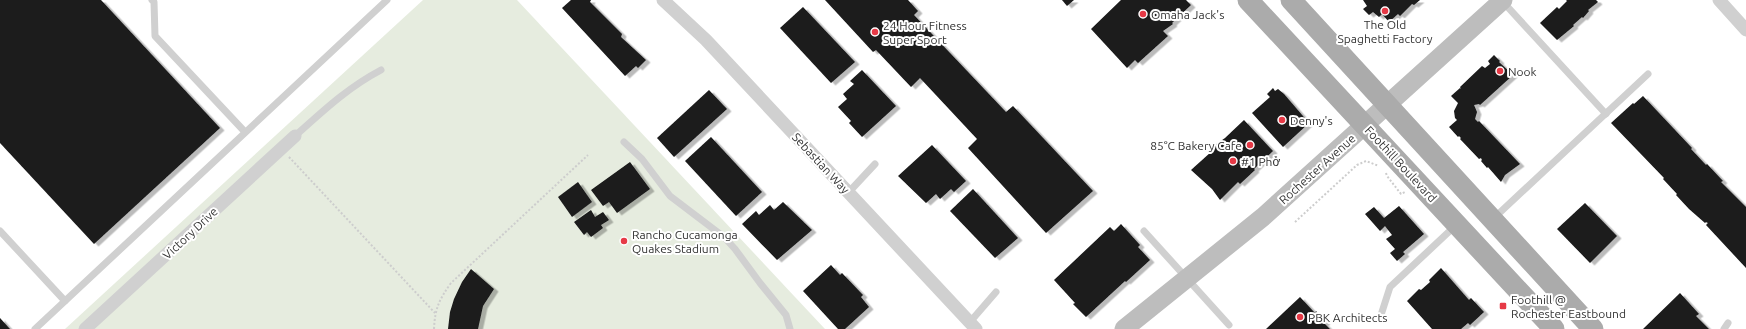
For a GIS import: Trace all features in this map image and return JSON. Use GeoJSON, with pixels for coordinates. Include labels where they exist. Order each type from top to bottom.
{"type":"FeatureCollection","features":[{"type":"Feature","properties":{"kind":"main road","name":"Foothill Boulevard"},"geometry":{"type":"LineString","coordinates":[[1248,0],[1554,329]]}},
{"type":"Feature","properties":{"kind":"main road"},"geometry":{"type":"LineString","coordinates":[[1291,0],[1593,329]]}},
{"type":"Feature","properties":{"kind":"main road","name":"Rochester Avenue"},"geometry":{"type":"LineString","coordinates":[[1124,329],[1263,217],[1502,1]]}},
{"type":"Feature","properties":{"kind":"street","name":"Sebastian Way"},"geometry":{"type":"LineString","coordinates":[[663,0],[706,40],[973,326]]}},
{"type":"Feature","properties":{"kind":"street"},"geometry":{"type":"LineString","coordinates":[[1719,0],[1746,30]]}},
{"type":"Feature","properties":{"kind":"street","name":"Victory Drive"},"geometry":{"type":"LineString","coordinates":[[91,327],[295,136]]}},
{"type":"Feature","properties":{"kind":"lane"},"geometry":{"type":"LineString","coordinates":[[152,0],[154,2],[155,36],[245,132]]}},
{"type":"Feature","properties":{"kind":"lane"},"geometry":{"type":"LineString","coordinates":[[35,329],[387,0]]}},
{"type":"Feature","properties":{"kind":"lane"},"geometry":{"type":"LineString","coordinates":[[1502,1],[1606,114]]}},
{"type":"Feature","properties":{"kind":"lane"},"geometry":{"type":"LineString","coordinates":[[295,136],[350,88],[381,70]]}},
{"type":"Feature","properties":{"kind":"lane"},"geometry":{"type":"LineString","coordinates":[[1493,220],[1648,74]]}},
{"type":"Feature","properties":{"kind":"lane"},"geometry":{"type":"LineString","coordinates":[[624,142],[642,159],[670,196],[724,237],[736,249],[760,283],[786,315],[790,329]]}},
{"type":"Feature","properties":{"kind":"lane"},"geometry":{"type":"LineString","coordinates":[[848,193],[875,164]]}},
{"type":"Feature","properties":{"kind":"lane"},"geometry":{"type":"LineString","coordinates":[[1381,315],[1390,287],[1457,225]]}},
{"type":"Feature","properties":{"kind":"lane"},"geometry":{"type":"LineString","coordinates":[[0,231],[65,301]]}},
{"type":"Feature","properties":{"kind":"lane"},"geometry":{"type":"LineString","coordinates":[[1144,231],[1229,325]]}},
{"type":"Feature","properties":{"kind":"lane"},"geometry":{"type":"LineString","coordinates":[[973,326],[996,292]]}},
{"type":"Feature","properties":{"kind":"path"},"geometry":{"type":"LineString","coordinates":[[281,149],[435,313]]}},
{"type":"Feature","properties":{"kind":"path"},"geometry":{"type":"LineString","coordinates":[[434,329],[435,313],[442,296],[451,283],[588,155]]}},
{"type":"Feature","properties":{"kind":"path"},"geometry":{"type":"LineString","coordinates":[[1295,222],[1357,165],[1366,161],[1379,166],[1386,172],[1387,176],[1401,194],[1411,193]]}},
{"type":"Feature","properties":{"kind":"shaded area"},"geometry":{"type":"Polygon","coordinates":[[[423,0],[517,0],[825,329],[65,329],[423,0]]]}},
{"type":"Feature","properties":{"kind":"building"},"geometry":{"type":"Polygon","coordinates":[[[0,0],[101,0],[220,128],[94,244],[0,143],[0,0]]]}},
{"type":"Feature","properties":{"kind":"building"},"geometry":{"type":"Polygon","coordinates":[[[571,0],[591,0],[590,2],[622,34],[621,37],[646,60],[638,68],[636,66],[625,76],[562,8],[571,0]]]}},
{"type":"Feature","properties":{"kind":"building"},"geometry":{"type":"Polygon","coordinates":[[[825,0],[908,0],[918,11],[914,15],[1006,112],[1013,106],[1093,191],[1046,233],[968,148],[977,139],[920,78],[911,87],[876,50],[873,52],[825,0]]]}},
{"type":"Feature","properties":{"kind":"building"},"geometry":{"type":"Polygon","coordinates":[[[1062,0],[1074,0],[1067,6],[1062,0]]]}},
{"type":"Feature","properties":{"kind":"building"},"geometry":{"type":"Polygon","coordinates":[[[1121,0],[1186,0],[1191,5],[1172,23],[1173,24],[1163,31],[1168,36],[1138,63],[1135,60],[1127,68],[1091,29],[1121,0]]]}},
{"type":"Feature","properties":{"kind":"building","name":"The Old Spaghetti Factory"},"geometry":{"type":"Polygon","coordinates":[[[1363,0],[1420,0],[1414,5],[1412,4],[1400,16],[1398,14],[1389,22],[1382,14],[1379,17],[1373,12],[1369,15],[1363,9],[1367,6],[1363,0]]]}},
{"type":"Feature","properties":{"kind":"building"},"geometry":{"type":"Polygon","coordinates":[[[1566,0],[1596,0],[1598,2],[1588,10],[1589,11],[1583,18],[1582,17],[1573,25],[1574,26],[1557,40],[1540,23],[1557,7],[1559,9],[1567,1],[1566,0]]]}},
{"type":"Feature","properties":{"kind":"building"},"geometry":{"type":"Polygon","coordinates":[[[803,7],[855,62],[831,83],[780,28],[803,7]]]}},
{"type":"Feature","properties":{"kind":"building"},"geometry":{"type":"Polygon","coordinates":[[[1494,55],[1513,75],[1480,105],[1474,105],[1477,112],[1475,119],[1478,122],[1479,121],[1520,164],[1505,175],[1501,182],[1481,161],[1481,158],[1479,159],[1460,139],[1461,138],[1459,136],[1458,137],[1449,127],[1457,120],[1455,118],[1454,111],[1458,103],[1451,96],[1460,88],[1461,89],[1460,87],[1482,66],[1485,68],[1490,64],[1488,61],[1494,55]]]}},
{"type":"Feature","properties":{"kind":"building"},"geometry":{"type":"Polygon","coordinates":[[[862,70],[896,106],[862,137],[849,123],[851,121],[838,107],[847,99],[843,94],[854,84],[850,81],[862,70]]]}},
{"type":"Feature","properties":{"kind":"building","name":"Denny's"},"geometry":{"type":"Polygon","coordinates":[[[1273,88],[1275,91],[1278,89],[1284,94],[1309,123],[1283,147],[1252,113],[1270,97],[1267,94],[1273,88]]]}},
{"type":"Feature","properties":{"kind":"building"},"geometry":{"type":"Polygon","coordinates":[[[709,90],[727,109],[674,157],[657,138],[709,90]]]}},
{"type":"Feature","properties":{"kind":"building"},"geometry":{"type":"Polygon","coordinates":[[[1643,96],[1706,165],[1707,164],[1723,181],[1721,182],[1746,207],[1746,268],[1706,225],[1708,223],[1705,223],[1689,209],[1663,179],[1664,178],[1611,123],[1643,96]]]}},
{"type":"Feature","properties":{"kind":"building"},"geometry":{"type":"Polygon","coordinates":[[[1244,120],[1273,151],[1240,184],[1238,182],[1220,200],[1212,189],[1191,170],[1211,152],[1215,145],[1225,138],[1244,120]]]}},
{"type":"Feature","properties":{"kind":"building"},"geometry":{"type":"Polygon","coordinates":[[[711,137],[762,192],[736,216],[685,161],[711,137]]]}},
{"type":"Feature","properties":{"kind":"building"},"geometry":{"type":"Polygon","coordinates":[[[932,145],[966,181],[954,192],[951,189],[940,199],[936,194],[926,203],[898,176],[932,145]]]}},
{"type":"Feature","properties":{"kind":"building"},"geometry":{"type":"Polygon","coordinates":[[[630,162],[650,189],[617,213],[609,202],[603,206],[591,190],[630,162]]]}},
{"type":"Feature","properties":{"kind":"building"},"geometry":{"type":"Polygon","coordinates":[[[578,182],[592,202],[572,217],[558,197],[578,182]]]}},
{"type":"Feature","properties":{"kind":"building"},"geometry":{"type":"Polygon","coordinates":[[[973,189],[1018,238],[995,258],[950,211],[973,189]]]}},
{"type":"Feature","properties":{"kind":"building"},"geometry":{"type":"Polygon","coordinates":[[[783,202],[812,230],[777,260],[742,224],[756,211],[759,215],[770,205],[774,210],[783,202]]]}},
{"type":"Feature","properties":{"kind":"building"},"geometry":{"type":"Polygon","coordinates":[[[1585,203],[1617,236],[1590,263],[1557,229],[1585,203]]]}},
{"type":"Feature","properties":{"kind":"building"},"geometry":{"type":"Polygon","coordinates":[[[1399,206],[1424,234],[1403,252],[1405,254],[1397,261],[1390,253],[1395,249],[1386,239],[1392,235],[1385,226],[1380,231],[1365,214],[1374,207],[1384,218],[1399,206]]]}},
{"type":"Feature","properties":{"kind":"building"},"geometry":{"type":"Polygon","coordinates":[[[591,210],[595,217],[603,212],[609,220],[601,225],[603,228],[591,237],[587,232],[584,235],[574,222],[591,210]]]}},
{"type":"Feature","properties":{"kind":"building"},"geometry":{"type":"Polygon","coordinates":[[[1121,224],[1140,245],[1138,247],[1150,260],[1086,317],[1073,304],[1075,303],[1054,280],[1110,227],[1114,231],[1121,224]]]}},
{"type":"Feature","properties":{"kind":"building"},"geometry":{"type":"Polygon","coordinates":[[[831,265],[840,275],[842,273],[863,295],[861,297],[869,307],[845,329],[838,329],[803,291],[831,265]]]}},
{"type":"Feature","properties":{"kind":"building"},"geometry":{"type":"Polygon","coordinates":[[[1441,268],[1469,300],[1471,298],[1484,312],[1470,325],[1468,323],[1461,329],[1432,329],[1407,301],[1419,289],[1421,290],[1430,282],[1429,280],[1441,268]]]}},
{"type":"Feature","properties":{"kind":"building"},"geometry":{"type":"Polygon","coordinates":[[[471,269],[494,289],[483,306],[478,329],[448,329],[450,312],[454,299],[462,282],[471,269]]]}},
{"type":"Feature","properties":{"kind":"building"},"geometry":{"type":"Polygon","coordinates":[[[1680,293],[1699,314],[1696,316],[1709,329],[1643,329],[1680,293]]]}},
{"type":"Feature","properties":{"kind":"building","name":"PBK Architects"},"geometry":{"type":"Polygon","coordinates":[[[1300,297],[1315,313],[1316,311],[1330,329],[1266,329],[1300,297]]]}},
{"type":"Feature","properties":{"kind":"building"},"geometry":{"type":"Polygon","coordinates":[[[0,318],[10,329],[0,329],[0,318]]]}},
{"type":"Feature","properties":{"kind":"place","name":"The Old Spaghetti Factory"},"geometry":{"type":"Point","coordinates":[1385,11]}},
{"type":"Feature","properties":{"kind":"place","name":"Omaha Jack's"},"geometry":{"type":"Point","coordinates":[1143,14]}},
{"type":"Feature","properties":{"kind":"place","name":"24 Hour Fitness Super Sport"},"geometry":{"type":"Point","coordinates":[875,32]}},
{"type":"Feature","properties":{"kind":"place","name":"Nook"},"geometry":{"type":"Point","coordinates":[1500,71]}},
{"type":"Feature","properties":{"kind":"place","name":"Denny's"},"geometry":{"type":"Point","coordinates":[1282,120]}},
{"type":"Feature","properties":{"kind":"place","name":"85°C Bakery Cafe"},"geometry":{"type":"Point","coordinates":[1250,145]}},
{"type":"Feature","properties":{"kind":"place","name":"#1 Phở"},"geometry":{"type":"Point","coordinates":[1233,161]}},
{"type":"Feature","properties":{"kind":"place","name":"Rancho Cucamonga Quakes Stadium"},"geometry":{"type":"Point","coordinates":[624,241]}},
{"type":"Feature","properties":{"kind":"place","name":"Foothill @ Rochester Eastbound"},"geometry":{"type":"Point","coordinates":[1503,306]}},
{"type":"Feature","properties":{"kind":"place","name":"PBK Architects"},"geometry":{"type":"Point","coordinates":[1300,317]}}]}
